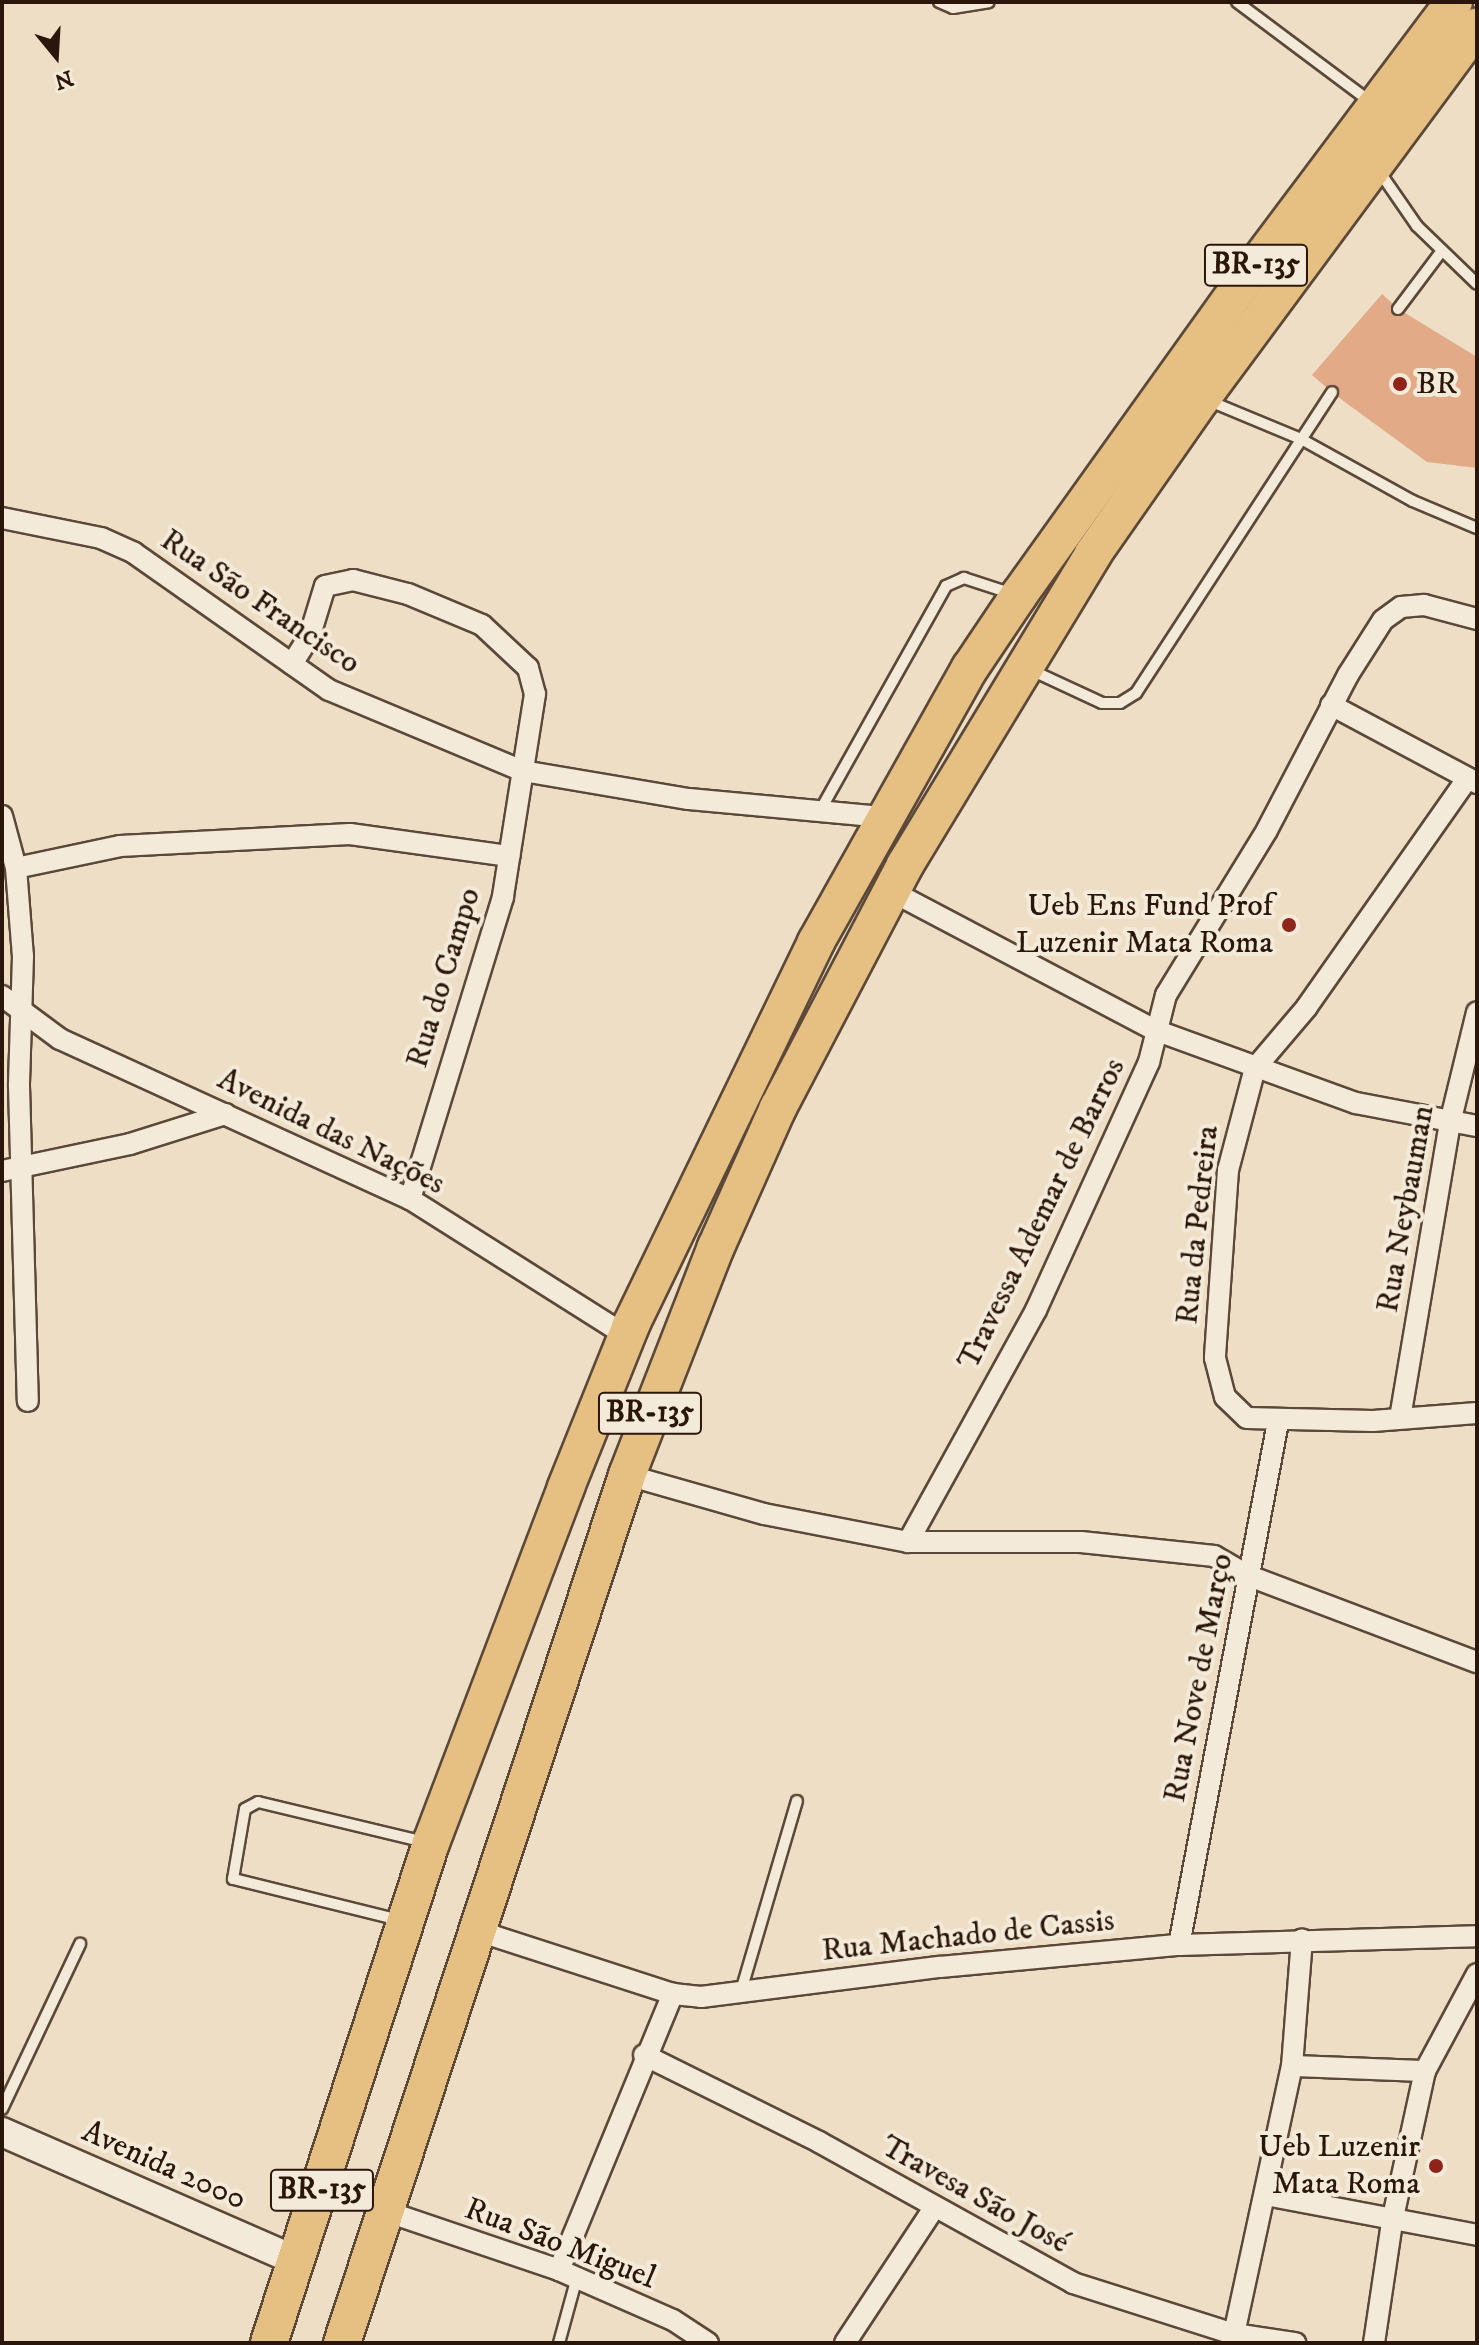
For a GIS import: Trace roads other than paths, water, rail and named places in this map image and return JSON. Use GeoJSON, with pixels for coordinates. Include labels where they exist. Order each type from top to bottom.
{"type":"FeatureCollection","features":[{"type":"Feature","properties":{"kind":"highway","name":"BR-135"},"geometry":{"type":"LineString","coordinates":[[269,2343],[299,2262],[431,1843],[627,1336],[788,998],[884,817],[1019,595],[1236,292],[1454,2]]}},
{"type":"Feature","properties":{"kind":"highway","name":"BR-135"},"geometry":{"type":"LineString","coordinates":[[342,2343],[475,1930],[627,1475],[716,1247],[778,1108],[891,891],[1023,666],[1202,398],[1477,27]]}},
{"type":"Feature","properties":{"kind":"street","name":"Rua São Francisco"},"geometry":{"type":"LineString","coordinates":[[2,518],[101,538],[134,553],[329,690],[523,771]]}},
{"type":"Feature","properties":{"kind":"street","name":"Rua do Campo"},"geometry":{"type":"LineString","coordinates":[[292,664],[310,635],[325,586],[334,580],[370,583],[461,614],[504,641],[528,668],[535,707],[499,911],[410,1199]]}},
{"type":"Feature","properties":{"kind":"street","name":"Travessa Ademar de Barros"},"geometry":{"type":"LineString","coordinates":[[908,1542],[1036,1310],[1149,1062],[1166,995],[1267,830],[1331,705],[1391,611],[1424,605],[1477,619]]}},
{"type":"Feature","properties":{"kind":"street"},"geometry":{"type":"LineString","coordinates":[[1331,705],[1472,781]]}},
{"type":"Feature","properties":{"kind":"street"},"geometry":{"type":"LineString","coordinates":[[523,771],[570,783],[689,799],[884,817]]}},
{"type":"Feature","properties":{"kind":"street","name":"Rua da Pedreira"},"geometry":{"type":"LineString","coordinates":[[1472,781],[1307,1007],[1255,1068],[1228,1170],[1215,1358],[1231,1406],[1247,1418],[1278,1422],[1477,1413]]}},
{"type":"Feature","properties":{"kind":"street"},"geometry":{"type":"LineString","coordinates":[[2,816],[16,868],[28,1401]]}},
{"type":"Feature","properties":{"kind":"street"},"geometry":{"type":"LineString","coordinates":[[16,868],[60,856],[157,843],[350,834],[509,856]]}},
{"type":"Feature","properties":{"kind":"street"},"geometry":{"type":"LineString","coordinates":[[891,891],[1155,1030],[1356,1103],[1477,1126]]}},
{"type":"Feature","properties":{"kind":"street","name":"Avenida das Nações"},"geometry":{"type":"LineString","coordinates":[[2,996],[60,1039],[410,1199],[627,1336]]}},
{"type":"Feature","properties":{"kind":"street","name":"Rua Neybauman"},"geometry":{"type":"LineString","coordinates":[[1400,1418],[1450,1123],[1477,1012]]}},
{"type":"Feature","properties":{"kind":"street"},"geometry":{"type":"LineString","coordinates":[[2,1171],[130,1144],[225,1114]]}},
{"type":"Feature","properties":{"kind":"street","name":"Rua Nove de Março"},"geometry":{"type":"LineString","coordinates":[[1179,1945],[1278,1422]]}},
{"type":"Feature","properties":{"kind":"street"},"geometry":{"type":"LineString","coordinates":[[627,1475],[764,1514],[908,1542],[1081,1542],[1194,1551],[1232,1563],[1249,1576],[1477,1662]]}},
{"type":"Feature","properties":{"kind":"street","name":"Rua Machado de Cassis"},"geometry":{"type":"LineString","coordinates":[[475,1930],[673,1994],[740,1993],[925,1968],[1179,1945],[1477,1936]]}},
{"type":"Feature","properties":{"kind":"street"},"geometry":{"type":"LineString","coordinates":[[1234,2334],[1292,2066],[1302,1939]]}},
{"type":"Feature","properties":{"kind":"street"},"geometry":{"type":"LineString","coordinates":[[1374,2343],[1392,2222],[1425,2071],[1477,1974]]}},
{"type":"Feature","properties":{"kind":"street"},"geometry":{"type":"LineString","coordinates":[[568,2274],[644,2055],[673,1994]]}},
{"type":"Feature","properties":{"kind":"street","name":"Travesa São José"},"geometry":{"type":"LineString","coordinates":[[644,2055],[819,2142],[1073,2283],[1234,2334],[1295,2343]]}},
{"type":"Feature","properties":{"kind":"street"},"geometry":{"type":"LineString","coordinates":[[1292,2066],[1425,2071]]}},
{"type":"Feature","properties":{"kind":"street","name":"Avenida 2000"},"geometry":{"type":"LineString","coordinates":[[2,2132],[299,2262]]}},
{"type":"Feature","properties":{"kind":"street"},"geometry":{"type":"LineString","coordinates":[[1266,2195],[1392,2222],[1477,2235]]}},
{"type":"Feature","properties":{"kind":"street"},"geometry":{"type":"LineString","coordinates":[[845,2343],[934,2208]]}},
{"type":"Feature","properties":{"kind":"street","name":"Rua São Miguel"},"geometry":{"type":"LineString","coordinates":[[385,2211],[568,2274],[673,2320],[708,2343]]}},
{"type":"Feature","properties":{"kind":"lane"},"geometry":{"type":"LineString","coordinates":[[939,2],[953,8],[989,2]]}},
{"type":"Feature","properties":{"kind":"lane"},"geometry":{"type":"LineString","coordinates":[[1237,2],[1376,106]]}},
{"type":"Feature","properties":{"kind":"lane"},"geometry":{"type":"LineString","coordinates":[[1375,164],[1441,252],[1477,284]]}},
{"type":"Feature","properties":{"kind":"lane"},"geometry":{"type":"LineString","coordinates":[[1398,309],[1441,252]]}},
{"type":"Feature","properties":{"kind":"lane"},"geometry":{"type":"LineString","coordinates":[[1023,666],[1102,703],[1120,703],[1136,693],[1332,392]]}},
{"type":"Feature","properties":{"kind":"lane"},"geometry":{"type":"LineString","coordinates":[[1202,398],[1301,439],[1413,501],[1477,528]]}},
{"type":"Feature","properties":{"kind":"lane"},"geometry":{"type":"LineString","coordinates":[[821,809],[946,586],[964,578],[1019,595]]}},
{"type":"Feature","properties":{"kind":"lane"},"geometry":{"type":"LineString","coordinates":[[740,1993],[797,1801]]}},
{"type":"Feature","properties":{"kind":"lane"},"geometry":{"type":"LineString","coordinates":[[406,1922],[233,1879],[245,1809],[258,1802],[431,1843]]}},
{"type":"Feature","properties":{"kind":"lane"},"geometry":{"type":"LineString","coordinates":[[2,2109],[80,1944]]}},
{"type":"Feature","properties":{"kind":"lane"},"geometry":{"type":"LineString","coordinates":[[559,2343],[568,2274]]}},
{"type":"Feature","properties":{"kind":"place","name":"BR"},"geometry":{"type":"Point","coordinates":[1400,384]}},
{"type":"Feature","properties":{"kind":"place","name":"Ueb Ens Fund Prof Luzenir Mata Roma"},"geometry":{"type":"Point","coordinates":[1289,925]}},
{"type":"Feature","properties":{"kind":"place","name":"Ueb Luzenir Mata Roma"},"geometry":{"type":"Point","coordinates":[1436,2166]}}]}
